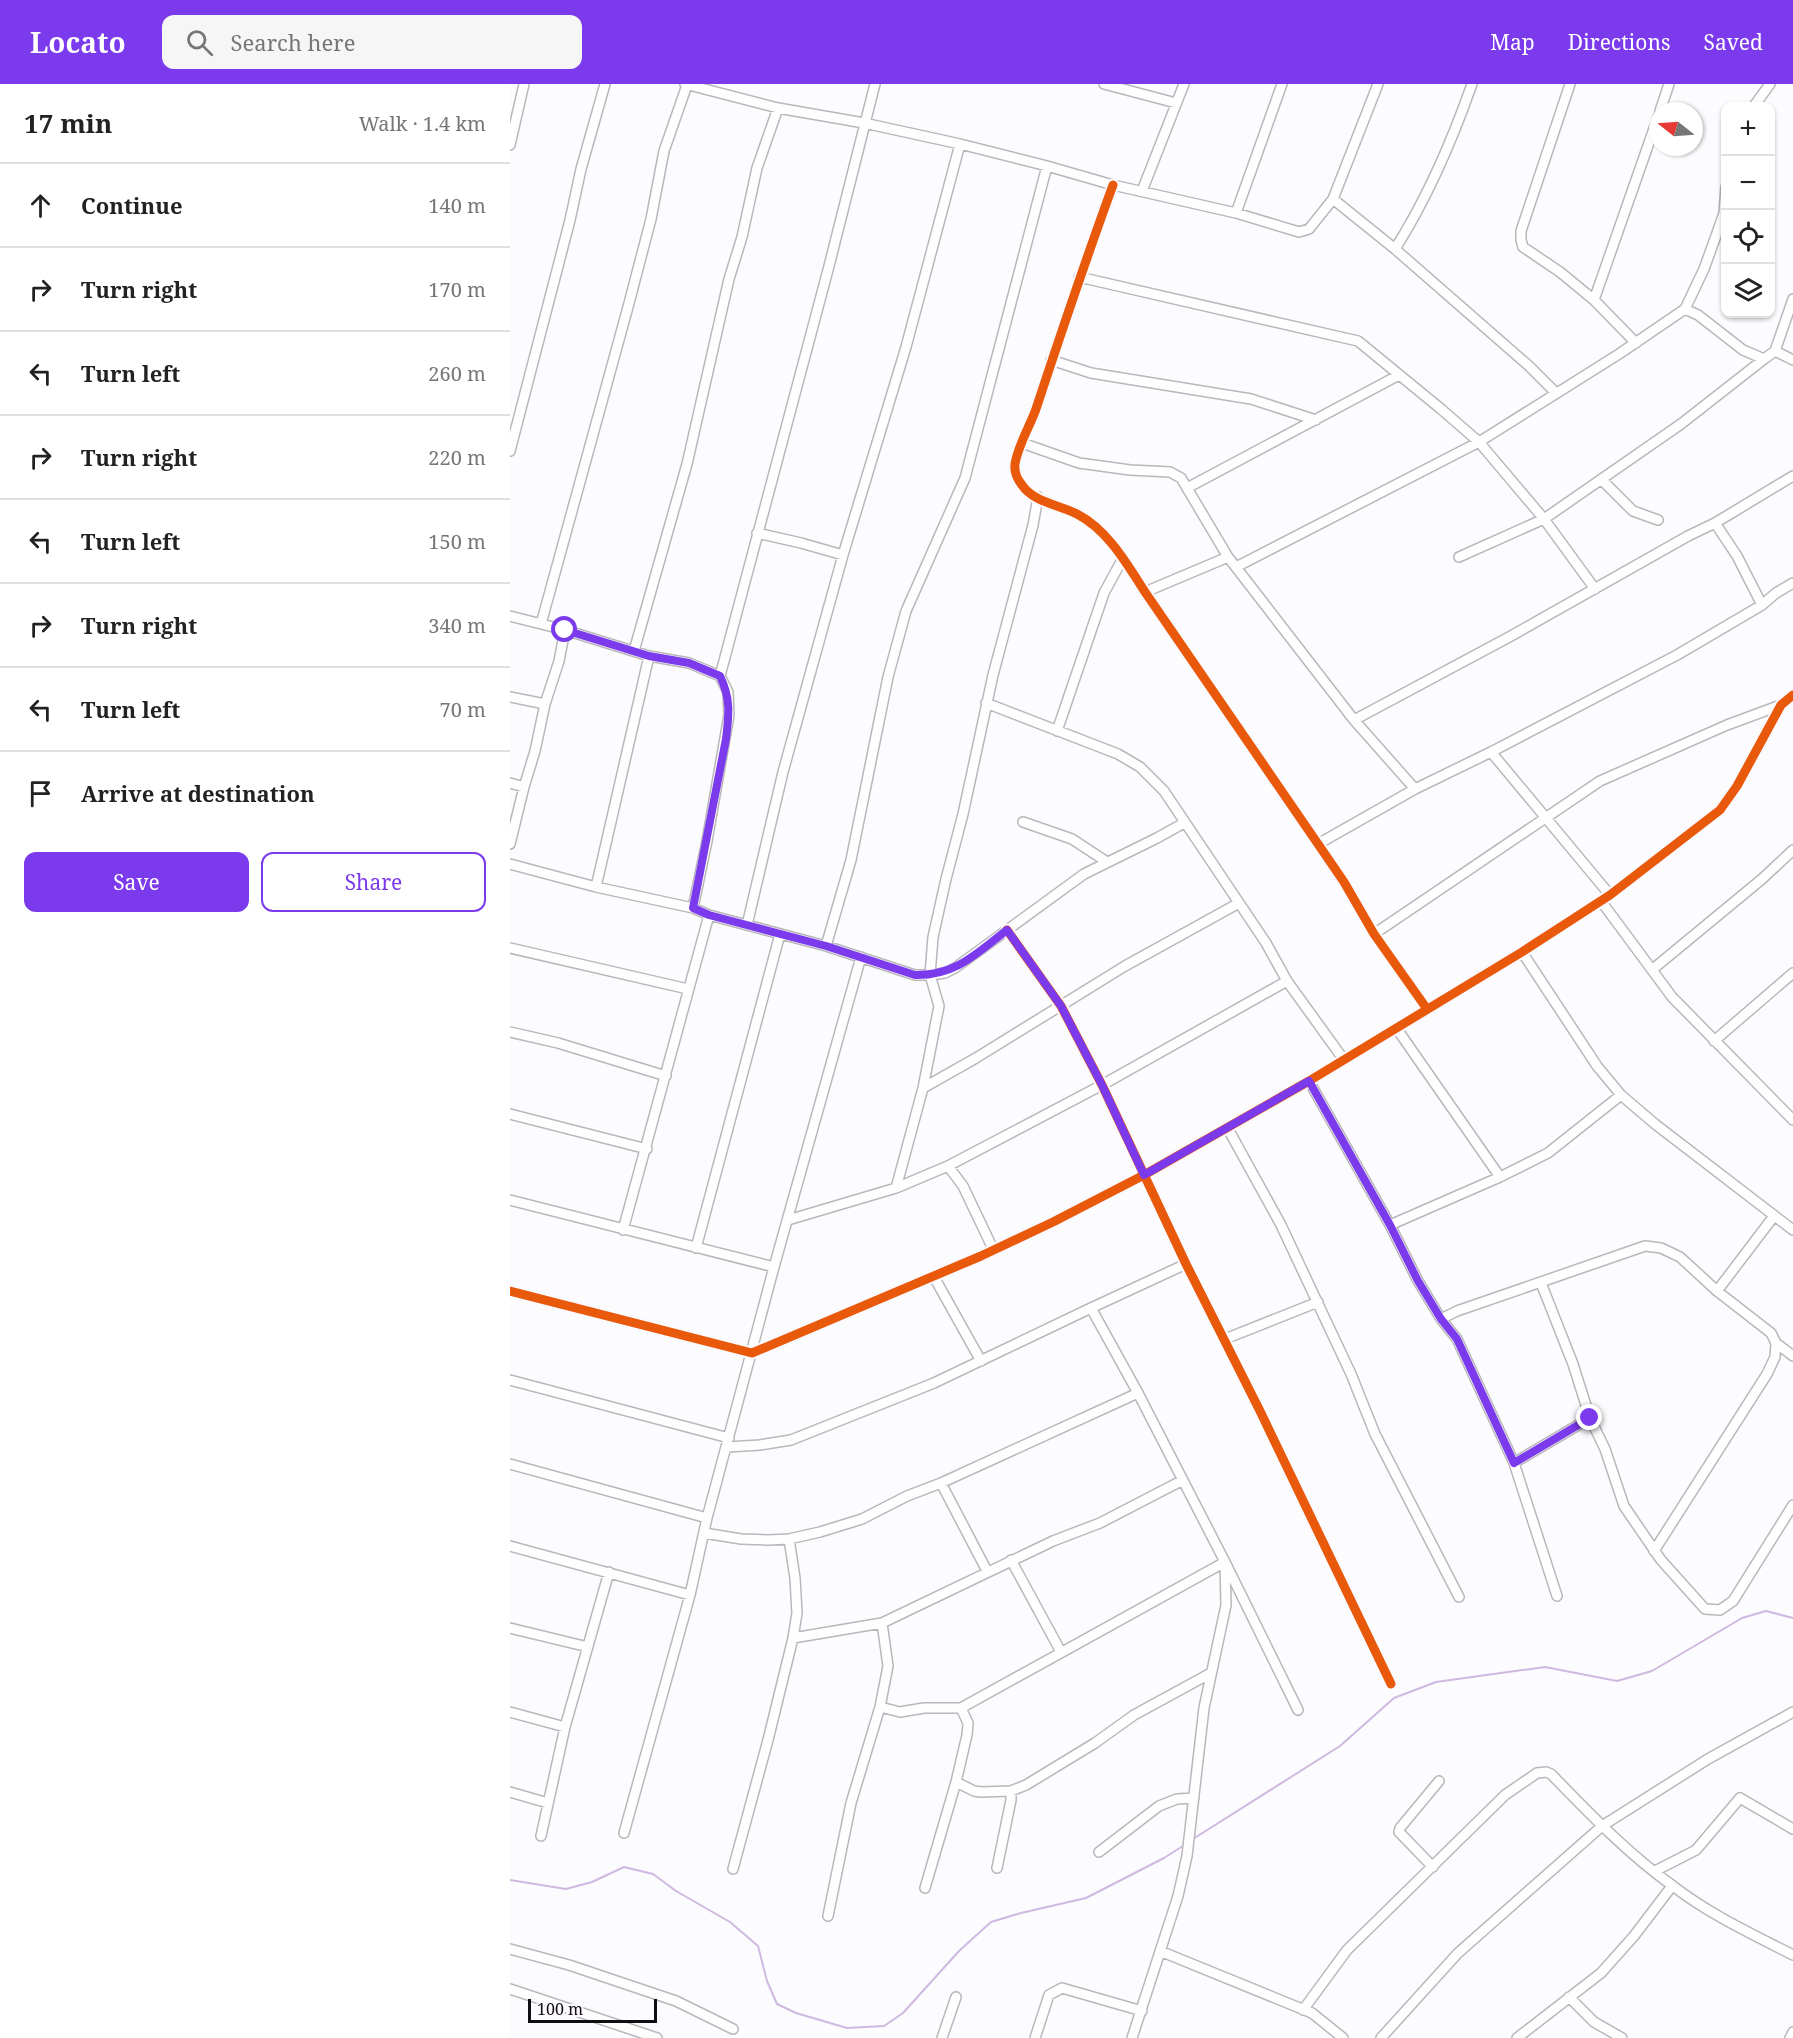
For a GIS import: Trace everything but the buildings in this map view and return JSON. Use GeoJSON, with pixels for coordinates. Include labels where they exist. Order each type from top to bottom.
{"type":"FeatureCollection","features":[{"type":"Feature","properties":{"kind":"street"},"geometry":{"type":"LineString","coordinates":[[510,145],[524,84]]}},
{"type":"Feature","properties":{"kind":"street"},"geometry":{"type":"LineString","coordinates":[[510,451],[605,84]]}},
{"type":"Feature","properties":{"kind":"street"},"geometry":{"type":"LineString","coordinates":[[541,624],[631,296],[651,219],[664,151],[686,84],[778,108],[864,123],[960,144],[1113,185],[1236,213],[1299,232],[1309,229],[1333,199],[1378,84]]}},
{"type":"Feature","properties":{"kind":"street"},"geometry":{"type":"LineString","coordinates":[[720,676],[875,84]]}},
{"type":"Feature","properties":{"kind":"street"},"geometry":{"type":"LineString","coordinates":[[1104,84],[1176,103]]}},
{"type":"Feature","properties":{"kind":"street"},"geometry":{"type":"LineString","coordinates":[[1142,190],[1184,84]]}},
{"type":"Feature","properties":{"kind":"street"},"geometry":{"type":"LineString","coordinates":[[1236,213],[1282,84]]}},
{"type":"Feature","properties":{"kind":"street"},"geometry":{"type":"LineString","coordinates":[[1395,249],[1417,215],[1457,127],[1472,84]]}},
{"type":"Feature","properties":{"kind":"street"},"geometry":{"type":"LineString","coordinates":[[1570,84],[1521,231],[1521,240],[1524,247],[1594,300],[1636,343]]}},
{"type":"Feature","properties":{"kind":"street"},"geometry":{"type":"LineString","coordinates":[[1663,102],[1669,84]]}},
{"type":"Feature","properties":{"kind":"street"},"geometry":{"type":"LineString","coordinates":[[1757,102],[1770,84]]}},
{"type":"Feature","properties":{"kind":"street"},"geometry":{"type":"LineString","coordinates":[[634,651],[687,464],[757,168],[778,108]]}},
{"type":"Feature","properties":{"kind":"street"},"geometry":{"type":"LineString","coordinates":[[1594,300],[1649,143]]}},
{"type":"Feature","properties":{"kind":"street"},"geometry":{"type":"LineString","coordinates":[[747,925],[783,772],[843,555],[906,347],[960,144]]}},
{"type":"Feature","properties":{"kind":"street"},"geometry":{"type":"LineString","coordinates":[[826,946],[851,860],[888,677],[906,611],[965,477],[1047,166]]}},
{"type":"Feature","properties":{"kind":"street"},"geometry":{"type":"LineString","coordinates":[[1113,185],[1079,277],[1036,411],[1015,464],[1016,477],[1024,488],[1038,497],[1077,514],[1100,531],[1124,558],[1344,882],[1374,934],[1427,1009]]}},
{"type":"Feature","properties":{"kind":"street"},"geometry":{"type":"LineString","coordinates":[[1333,199],[1395,249],[1529,366],[1556,393]]}},
{"type":"Feature","properties":{"kind":"street"},"geometry":{"type":"LineString","coordinates":[[1236,567],[1479,442],[1636,343],[1685,309],[1704,269],[1724,210]]}},
{"type":"Feature","properties":{"kind":"street"},"geometry":{"type":"LineString","coordinates":[[1079,277],[1358,341],[1479,442],[1544,519],[1595,589]]}},
{"type":"Feature","properties":{"kind":"street"},"geometry":{"type":"LineString","coordinates":[[1459,557],[1544,519],[1681,424],[1776,351],[1793,299]]}},
{"type":"Feature","properties":{"kind":"street"},"geometry":{"type":"LineString","coordinates":[[1685,309],[1698,315],[1743,350],[1764,359]]}},
{"type":"Feature","properties":{"kind":"street"},"geometry":{"type":"LineString","coordinates":[[1776,351],[1793,360]]}},
{"type":"Feature","properties":{"kind":"street"},"geometry":{"type":"LineString","coordinates":[[1051,360],[1091,373],[1251,399],[1316,420]]}},
{"type":"Feature","properties":{"kind":"street"},"geometry":{"type":"LineString","coordinates":[[1187,488],[1399,375]]}},
{"type":"Feature","properties":{"kind":"street"},"geometry":{"type":"LineString","coordinates":[[1022,443],[1078,463],[1130,470],[1170,472],[1181,477],[1228,557],[1354,720],[1415,789]]}},
{"type":"Feature","properties":{"kind":"street"},"geometry":{"type":"LineString","coordinates":[[1354,720],[1715,523],[1793,476]]}},
{"type":"Feature","properties":{"kind":"street"},"geometry":{"type":"LineString","coordinates":[[1602,480],[1633,511],[1658,520]]}},
{"type":"Feature","properties":{"kind":"street"},"geometry":{"type":"LineString","coordinates":[[897,1188],[923,1088],[939,1006],[930,975],[933,937],[963,814],[986,703],[1033,525],[1038,497]]}},
{"type":"Feature","properties":{"kind":"street"},"geometry":{"type":"LineString","coordinates":[[1715,523],[1737,556],[1762,605]]}},
{"type":"Feature","properties":{"kind":"street"},"geometry":{"type":"LineString","coordinates":[[757,533],[843,555]]}},
{"type":"Feature","properties":{"kind":"street"},"geometry":{"type":"LineString","coordinates":[[1145,592],[1228,557]]}},
{"type":"Feature","properties":{"kind":"street"},"geometry":{"type":"LineString","coordinates":[[1057,731],[1104,593],[1124,558]]}},
{"type":"Feature","properties":{"kind":"street"},"geometry":{"type":"LineString","coordinates":[[1318,844],[1415,789],[1677,655],[1762,605],[1793,583]]}},
{"type":"Feature","properties":{"kind":"street"},"geometry":{"type":"LineString","coordinates":[[510,616],[649,656],[689,663],[720,676],[728,692],[729,715],[693,908]]}},
{"type":"Feature","properties":{"kind":"street"},"geometry":{"type":"LineString","coordinates":[[510,844],[524,787],[536,751],[545,704],[559,661],[565,630]]}},
{"type":"Feature","properties":{"kind":"street"},"geometry":{"type":"LineString","coordinates":[[596,887],[649,656]]}},
{"type":"Feature","properties":{"kind":"street"},"geometry":{"type":"LineString","coordinates":[[1374,934],[1600,781],[1726,725],[1781,705],[1793,695]]}},
{"type":"Feature","properties":{"kind":"street"},"geometry":{"type":"LineString","coordinates":[[510,697],[545,704]]}},
{"type":"Feature","properties":{"kind":"street"},"geometry":{"type":"LineString","coordinates":[[986,703],[1118,754],[1140,767],[1164,792],[1266,943],[1287,981],[1344,1060]]}},
{"type":"Feature","properties":{"kind":"street"},"geometry":{"type":"LineString","coordinates":[[510,1291],[752,1353],[993,1250],[1144,1175],[1309,1081],[1522,952],[1610,895],[1720,810],[1737,786],[1781,705]]}},
{"type":"Feature","properties":{"kind":"street"},"geometry":{"type":"LineString","coordinates":[[1491,752],[1610,895]]}},
{"type":"Feature","properties":{"kind":"street"},"geometry":{"type":"LineString","coordinates":[[510,783],[524,787]]}},
{"type":"Feature","properties":{"kind":"street"},"geometry":{"type":"LineString","coordinates":[[1023,822],[1071,839],[1107,862]]}},
{"type":"Feature","properties":{"kind":"street"},"geometry":{"type":"LineString","coordinates":[[510,864],[596,887],[693,908],[709,915],[826,946],[915,975],[930,975],[955,968],[1083,874],[1184,823]]}},
{"type":"Feature","properties":{"kind":"street"},"geometry":{"type":"LineString","coordinates":[[1653,969],[1762,879],[1793,850]]}},
{"type":"Feature","properties":{"kind":"street"},"geometry":{"type":"LineString","coordinates":[[1601,901],[1672,996],[1793,1120]]}},
{"type":"Feature","properties":{"kind":"street"},"geometry":{"type":"LineString","coordinates":[[923,1088],[1125,966],[1239,903]]}},
{"type":"Feature","properties":{"kind":"street"},"geometry":{"type":"LineString","coordinates":[[623,1230],[709,915]]}},
{"type":"Feature","properties":{"kind":"street"},"geometry":{"type":"LineString","coordinates":[[1007,930],[1061,1006],[1102,1085],[1186,1264],[1225,1339],[1391,1684]]}},
{"type":"Feature","properties":{"kind":"street"},"geometry":{"type":"LineString","coordinates":[[696,1248],[780,934]]}},
{"type":"Feature","properties":{"kind":"street"},"geometry":{"type":"LineString","coordinates":[[510,948],[688,989]]}},
{"type":"Feature","properties":{"kind":"street"},"geometry":{"type":"LineString","coordinates":[[1522,952],[1597,1066],[1621,1095],[1647,1118],[1793,1230]]}},
{"type":"Feature","properties":{"kind":"street"},"geometry":{"type":"LineString","coordinates":[[624,1833],[690,1595],[707,1518],[774,1267],[861,957]]}},
{"type":"Feature","properties":{"kind":"street"},"geometry":{"type":"LineString","coordinates":[[1714,1041],[1793,973]]}},
{"type":"Feature","properties":{"kind":"street"},"geometry":{"type":"LineString","coordinates":[[788,1220],[897,1188],[948,1166],[1102,1085],[1287,981]]}},
{"type":"Feature","properties":{"kind":"street"},"geometry":{"type":"LineString","coordinates":[[1397,1029],[1500,1177]]}},
{"type":"Feature","properties":{"kind":"street"},"geometry":{"type":"LineString","coordinates":[[510,1032],[558,1043],[666,1076]]}},
{"type":"Feature","properties":{"kind":"street"},"geometry":{"type":"LineString","coordinates":[[1309,1081],[1390,1225],[1418,1281],[1441,1319],[1457,1339],[1514,1463],[1557,1596]]}},
{"type":"Feature","properties":{"kind":"street"},"geometry":{"type":"LineString","coordinates":[[1390,1225],[1500,1177],[1558,1147],[1621,1095]]}},
{"type":"Feature","properties":{"kind":"street"},"geometry":{"type":"LineString","coordinates":[[510,1114],[646,1149]]}},
{"type":"Feature","properties":{"kind":"street"},"geometry":{"type":"LineString","coordinates":[[1227,1127],[1281,1225],[1318,1302],[1376,1434],[1459,1597]]}},
{"type":"Feature","properties":{"kind":"street"},"geometry":{"type":"LineString","coordinates":[[948,1166],[963,1186],[993,1250]]}},
{"type":"Feature","properties":{"kind":"street"},"geometry":{"type":"LineString","coordinates":[[511,1203],[774,1267]]}},
{"type":"Feature","properties":{"kind":"street"},"geometry":{"type":"LineString","coordinates":[[1717,1291],[1774,1216]]}},
{"type":"Feature","properties":{"kind":"street"},"geometry":{"type":"LineString","coordinates":[[1441,1319],[1456,1311],[1645,1246],[1661,1248],[1680,1257],[1717,1291],[1771,1333],[1776,1343],[1793,1356]]}},
{"type":"Feature","properties":{"kind":"street"},"geometry":{"type":"LineString","coordinates":[[510,1380],[728,1442],[760,1445],[791,1440],[933,1383],[1186,1264]]}},
{"type":"Feature","properties":{"kind":"street"},"geometry":{"type":"LineString","coordinates":[[934,1277],[981,1361]]}},
{"type":"Feature","properties":{"kind":"street"},"geometry":{"type":"LineString","coordinates":[[1541,1283],[1573,1364],[1590,1418],[1605,1449],[1624,1506],[1654,1551],[1705,1609],[1720,1610],[1732,1601],[1793,1504]]}},
{"type":"Feature","properties":{"kind":"street"},"geometry":{"type":"LineString","coordinates":[[1225,1339],[1318,1302]]}},
{"type":"Feature","properties":{"kind":"street"},"geometry":{"type":"LineString","coordinates":[[1091,1308],[1183,1480],[1298,1710]]}},
{"type":"Feature","properties":{"kind":"street"},"geometry":{"type":"LineString","coordinates":[[1654,1551],[1767,1374],[1775,1357],[1776,1343]]}},
{"type":"Feature","properties":{"kind":"street"},"geometry":{"type":"LineString","coordinates":[[705,1533],[741,1539],[789,1539],[862,1519],[907,1496],[941,1483],[1138,1393]]}},
{"type":"Feature","properties":{"kind":"street"},"geometry":{"type":"LineString","coordinates":[[1514,1463],[1590,1418]]}},
{"type":"Feature","properties":{"kind":"street"},"geometry":{"type":"LineString","coordinates":[[510,1464],[707,1518]]}},
{"type":"Feature","properties":{"kind":"street"},"geometry":{"type":"LineString","coordinates":[[793,1638],[882,1623],[987,1571],[1053,1541],[1100,1523],[1183,1480]]}},
{"type":"Feature","properties":{"kind":"street"},"geometry":{"type":"LineString","coordinates":[[941,1483],[987,1571]]}},
{"type":"Feature","properties":{"kind":"street"},"geometry":{"type":"LineString","coordinates":[[733,1869],[793,1638],[797,1613],[789,1539]]}},
{"type":"Feature","properties":{"kind":"street"},"geometry":{"type":"LineString","coordinates":[[510,1546],[690,1595]]}},
{"type":"Feature","properties":{"kind":"street"},"geometry":{"type":"LineString","coordinates":[[1011,1560],[1061,1652]]}},
{"type":"Feature","properties":{"kind":"street"},"geometry":{"type":"LineString","coordinates":[[880,1707],[900,1712],[924,1708],[961,1708],[1225,1562]]}},
{"type":"Feature","properties":{"kind":"street"},"geometry":{"type":"LineString","coordinates":[[1132,2038],[1178,1896],[1187,1856],[1204,1708],[1226,1605],[1225,1562]]}},
{"type":"Feature","properties":{"kind":"street"},"geometry":{"type":"LineString","coordinates":[[541,1836],[565,1727],[609,1572]]}},
{"type":"Feature","properties":{"kind":"street"},"geometry":{"type":"LineString","coordinates":[[828,1916],[851,1803],[880,1707],[888,1666],[882,1623]]}},
{"type":"Feature","properties":{"kind":"street"},"geometry":{"type":"LineString","coordinates":[[510,1628],[588,1647]]}},
{"type":"Feature","properties":{"kind":"street"},"geometry":{"type":"LineString","coordinates":[[956,1782],[974,1791],[1011,1791],[1039,1778],[1134,1715],[1211,1673]]}},
{"type":"Feature","properties":{"kind":"street"},"geometry":{"type":"LineString","coordinates":[[925,1888],[956,1782],[968,1723],[961,1708]]}},
{"type":"Feature","properties":{"kind":"street"},"geometry":{"type":"LineString","coordinates":[[510,1712],[565,1727]]}},
{"type":"Feature","properties":{"kind":"street"},"geometry":{"type":"LineString","coordinates":[[1381,2038],[1458,1953],[1602,1826],[1708,1759],[1793,1712]]}},
{"type":"Feature","properties":{"kind":"street"},"geometry":{"type":"LineString","coordinates":[[1304,2010],[1347,1950],[1505,1795],[1538,1773],[1546,1772],[1551,1774],[1602,1826],[1672,1886],[1704,1908],[1793,1954]]}},
{"type":"Feature","properties":{"kind":"street"},"geometry":{"type":"LineString","coordinates":[[1433,1867],[1399,1832],[1400,1827],[1439,1781]]}},
{"type":"Feature","properties":{"kind":"street"},"geometry":{"type":"LineString","coordinates":[[997,1868],[1011,1791]]}},
{"type":"Feature","properties":{"kind":"street"},"geometry":{"type":"LineString","coordinates":[[510,1792],[548,1803]]}},
{"type":"Feature","properties":{"kind":"street"},"geometry":{"type":"LineString","coordinates":[[1099,1852],[1159,1806],[1177,1799],[1194,1798]]}},
{"type":"Feature","properties":{"kind":"street"},"geometry":{"type":"LineString","coordinates":[[1655,1871],[1696,1850],[1740,1798],[1793,1829]]}},
{"type":"Feature","properties":{"kind":"street"},"geometry":{"type":"LineString","coordinates":[[1517,2038],[1601,1973],[1634,1936],[1672,1886]]}},
{"type":"Feature","properties":{"kind":"street"},"geometry":{"type":"LineString","coordinates":[[510,1949],[569,1965],[676,2001],[733,2029]]}},
{"type":"Feature","properties":{"kind":"street"},"geometry":{"type":"LineString","coordinates":[[1160,1951],[1312,2013],[1343,2038]]}},
{"type":"Feature","properties":{"kind":"street"},"geometry":{"type":"LineString","coordinates":[[1035,2038],[1049,1995],[1062,1988],[1142,2011]]}},
{"type":"Feature","properties":{"kind":"street"},"geometry":{"type":"LineString","coordinates":[[510,1989],[657,2038]]}},
{"type":"Feature","properties":{"kind":"street"},"geometry":{"type":"LineString","coordinates":[[942,2038],[956,1997]]}},
{"type":"Feature","properties":{"kind":"street"},"geometry":{"type":"LineString","coordinates":[[1569,1997],[1594,2022],[1622,2038]]}},
{"type":"Feature","properties":{"kind":"street"},"geometry":{"type":"LineString","coordinates":[[1790,2038],[1793,2032]]}},
{"type":"Feature","properties":{"kind":"waterway"},"geometry":{"type":"LineString","coordinates":[[1193,1839],[1340,1746],[1394,1698],[1436,1682],[1545,1667],[1617,1681],[1652,1671],[1742,1618],[1766,1611],[1793,1618]]}},
{"type":"Feature","properties":{"kind":"waterway"},"geometry":{"type":"LineString","coordinates":[[510,1880],[566,1889],[592,1882],[624,1867],[653,1874],[676,1891],[730,1922],[758,1946],[767,1981],[777,2004],[796,2013],[847,2028],[884,2026],[903,2013],[959,1951],[991,1922],[1086,1898],[1164,1858],[1186,1844]]}},
{"type":"Feature","properties":{"kind":"cycle path"},"geometry":{"type":"LineString","coordinates":[[1113,185],[1036,409],[1019,450],[1015,464],[1016,475],[1027,491],[1088,521],[1116,548],[1344,882],[1374,934],[1427,1009]]}},
{"type":"Feature","properties":{"kind":"cycle path"},"geometry":{"type":"LineString","coordinates":[[510,1291],[752,1353],[981,1256],[1144,1175],[1309,1081],[1522,952],[1610,895],[1720,810],[1737,786],[1781,705],[1793,695]]}},
{"type":"Feature","properties":{"kind":"cycle path"},"geometry":{"type":"LineString","coordinates":[[1007,930],[1061,1006],[1102,1085],[1186,1264],[1260,1411],[1391,1684]]}},
{"type":"Feature","properties":{"kind":"route"},"geometry":{"type":"LineString","coordinates":[[565,630],[649,656],[689,663],[720,676],[728,692],[729,715],[726,739],[693,908],[709,915],[826,946],[915,975],[930,975],[955,968],[1007,930],[1061,1006],[1102,1085],[1144,1175],[1309,1081],[1390,1225],[1418,1281],[1441,1319],[1457,1339],[1514,1463],[1590,1418]]}}]}
